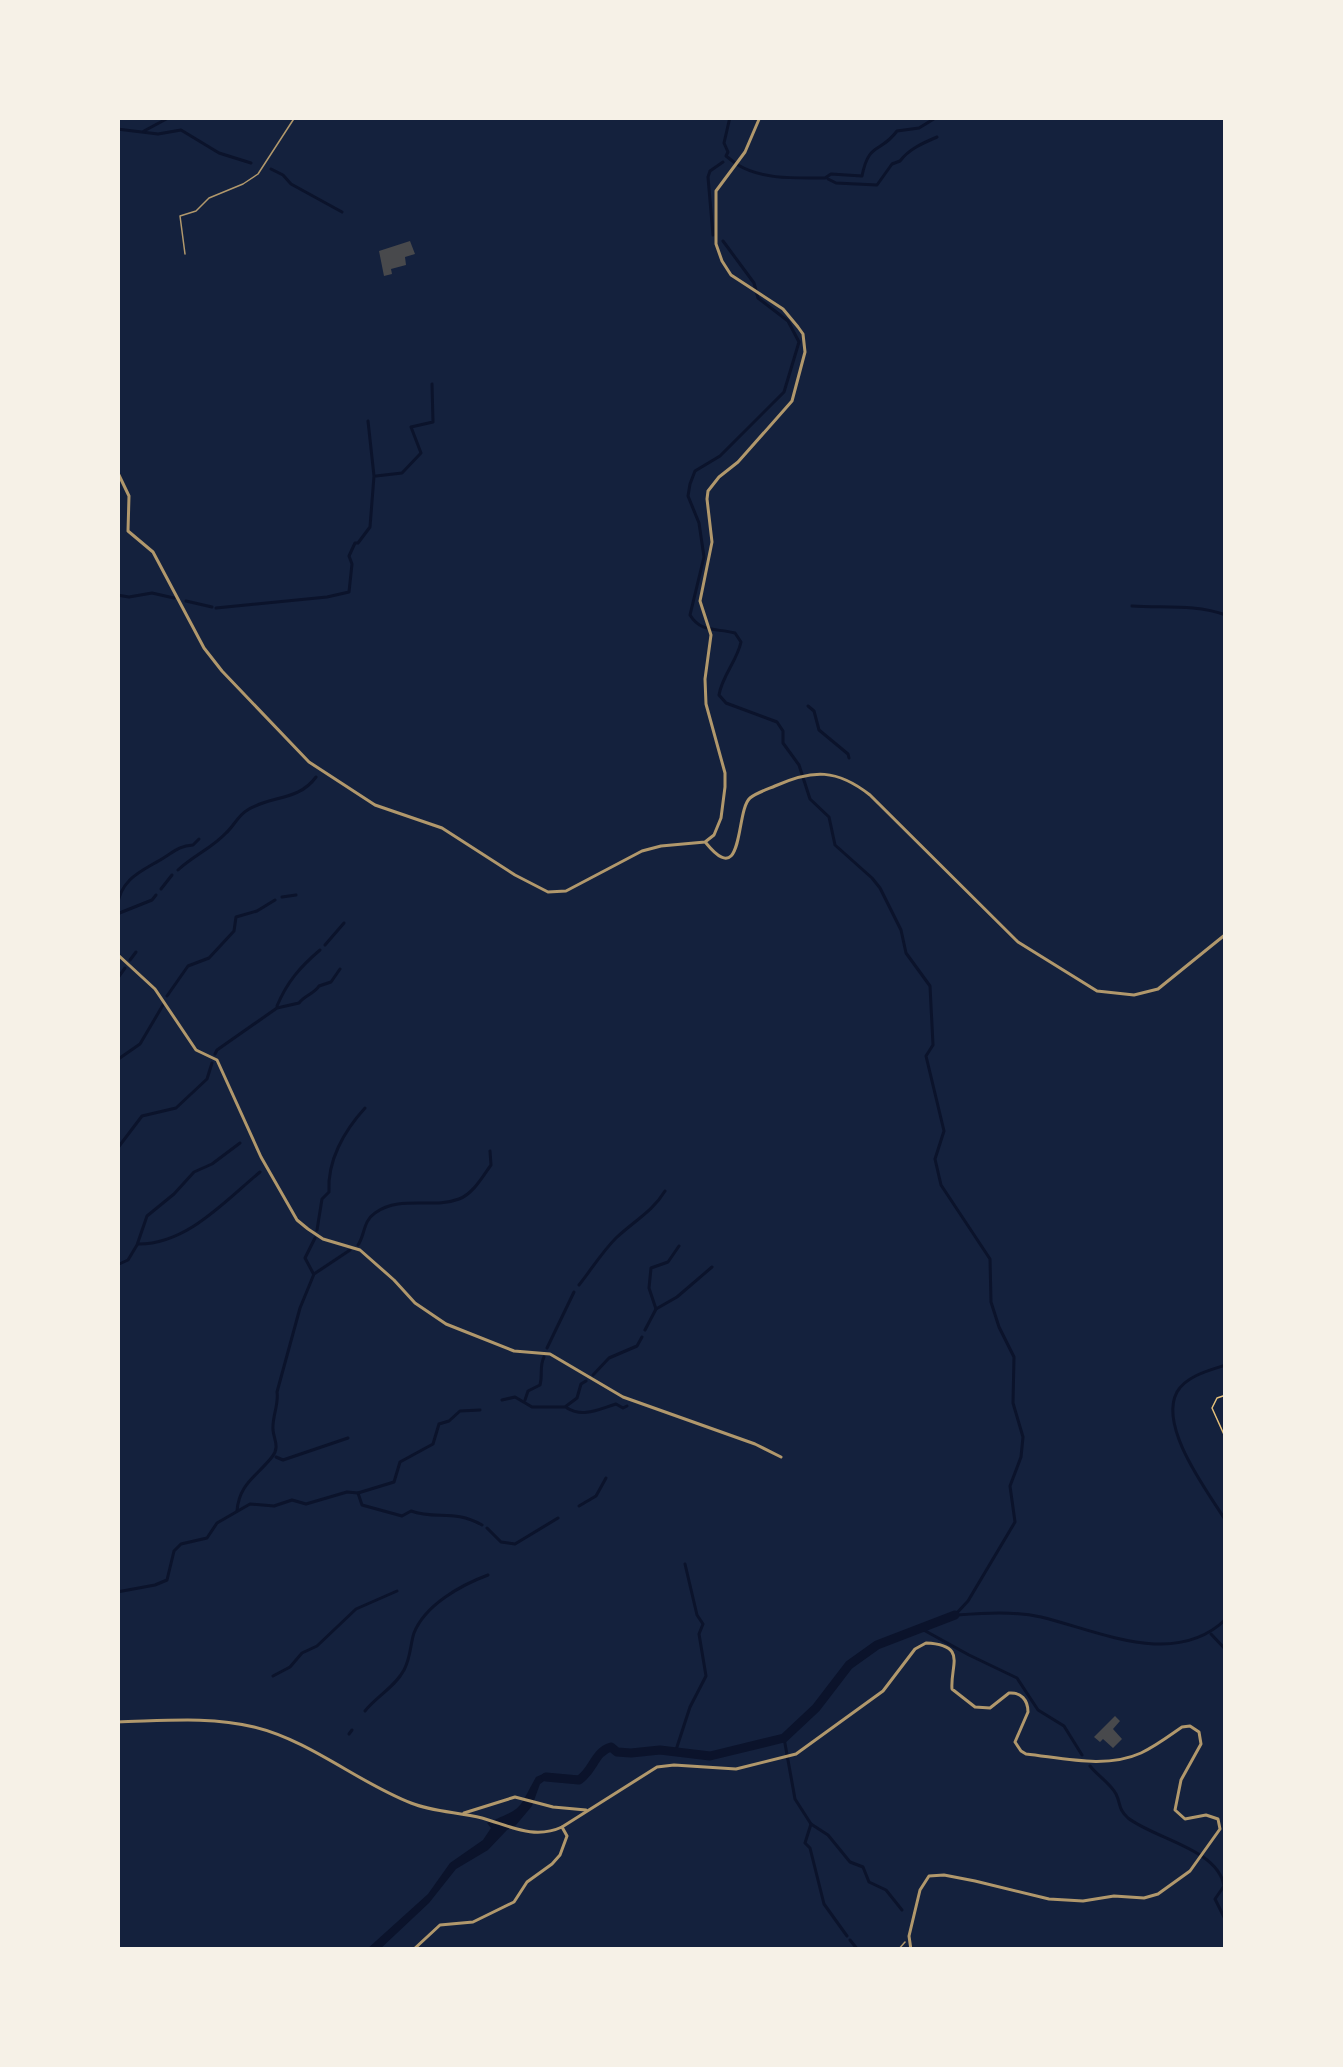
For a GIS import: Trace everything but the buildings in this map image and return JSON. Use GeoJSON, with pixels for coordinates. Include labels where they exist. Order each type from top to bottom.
{"type":"FeatureCollection","features":[{"type":"Feature","properties":{"kind":"street"},"geometry":{"type":"LineString","coordinates":[[117,471],[129,496],[128,531],[153,552],[212,661],[309,762],[375,805],[442,828],[548,892],[566,891],[642,850],[705,842],[714,835],[721,818],[724,773],[706,704],[711,635],[700,601],[712,542],[706,499],[719,477],[791,401],[805,352],[802,334],[783,309],[731,275],[718,253],[716,191],[745,152],[760,117]]}},
{"type":"Feature","properties":{"kind":"street"},"geometry":{"type":"LineString","coordinates":[[705,842],[715,854],[735,854],[741,814],[750,798],[809,775],[834,775],[857,785],[1018,942],[1097,991],[1134,995],[1158,989],[1226,934]]}},
{"type":"Feature","properties":{"kind":"street"},"geometry":{"type":"LineString","coordinates":[[117,954],[155,989],[196,1050],[217,1060],[296,1220],[323,1239],[360,1250],[415,1303],[446,1324],[514,1351],[550,1354],[623,1397],[781,1456]]}},
{"type":"Feature","properties":{"kind":"street"},"geometry":{"type":"LineString","coordinates":[[117,1722],[214,1721],[256,1727],[314,1751],[407,1802],[536,1834],[562,1827],[664,1765],[736,1769],[788,1758],[887,1688],[926,1643],[949,1649],[955,1658],[954,1693],[975,1708],[990,1708],[1009,1693],[1024,1699],[1027,1716],[1015,1742],[1026,1754],[1115,1760],[1141,1753],[1182,1727],[1197,1730],[1201,1744],[1184,1773],[1175,1807],[1185,1820],[1206,1815],[1218,1819],[1220,1832],[1190,1871],[1158,1894],[1083,1901],[1049,1899],[932,1875],[920,1890],[911,1950]]}},
{"type":"Feature","properties":{"kind":"street"},"geometry":{"type":"LineString","coordinates":[[464,1814],[514,1797],[566,1810],[588,1810]]}},
{"type":"Feature","properties":{"kind":"street"},"geometry":{"type":"LineString","coordinates":[[413,1950],[440,1924],[473,1922],[514,1902],[526,1882],[560,1855],[567,1836],[562,1827]]}},
{"type":"Feature","properties":{"kind":"lane"},"geometry":{"type":"LineString","coordinates":[[185,254],[180,216],[257,174],[295,117]]}},
{"type":"Feature","properties":{"kind":"lane"},"geometry":{"type":"LineString","coordinates":[[898,1950],[909,1940]]}},
{"type":"Feature","properties":{"kind":"path"},"geometry":{"type":"LineString","coordinates":[[1226,1395],[1217,1398],[1212,1408],[1226,1439]]}},
{"type":"Feature","properties":{"kind":"water"},"geometry":{"type":"Polygon","coordinates":[[[552,1773],[554,1780],[540,1784],[532,1806],[516,1825],[488,1850],[456,1869],[429,1903],[379,1950],[366,1950],[428,1894],[450,1863],[483,1840],[491,1828],[487,1823],[519,1807],[536,1777],[552,1773]]]}},
{"type":"Feature","properties":{"kind":"waterway"},"geometry":{"type":"LineString","coordinates":[[144,131],[170,117]]}},
{"type":"Feature","properties":{"kind":"waterway"},"geometry":{"type":"LineString","coordinates":[[730,117],[724,143],[726,156],[735,163]]}},
{"type":"Feature","properties":{"kind":"waterway"},"geometry":{"type":"LineString","coordinates":[[738,165],[780,177],[862,176],[872,152],[897,131],[919,128],[937,117]]}},
{"type":"Feature","properties":{"kind":"waterway"},"geometry":{"type":"LineString","coordinates":[[117,129],[158,134],[181,130],[219,153],[251,163]]}},
{"type":"Feature","properties":{"kind":"waterway"},"geometry":{"type":"LineString","coordinates":[[828,179],[877,185],[892,164],[937,137]]}},
{"type":"Feature","properties":{"kind":"waterway"},"geometry":{"type":"LineString","coordinates":[[713,235],[708,177],[723,162]]}},
{"type":"Feature","properties":{"kind":"waterway"},"geometry":{"type":"LineString","coordinates":[[271,169],[342,212]]}},
{"type":"Feature","properties":{"kind":"waterway"},"geometry":{"type":"LineString","coordinates":[[723,241],[754,283],[758,298],[788,321],[799,342],[784,392],[720,456],[695,471],[688,496],[699,523],[704,557],[690,615],[704,627],[735,633],[741,642],[719,695],[726,703],[777,722],[810,799],[829,817],[835,845],[880,888],[901,930],[906,953],[930,986],[933,1045],[926,1056],[944,1131],[935,1159],[941,1185],[990,1259],[991,1302],[1014,1357],[1013,1403],[1023,1437],[1010,1486],[1015,1522],[955,1615]]}},
{"type":"Feature","properties":{"kind":"waterway"},"geometry":{"type":"LineString","coordinates":[[376,476],[402,473],[421,453],[411,427],[433,422],[432,384]]}},
{"type":"Feature","properties":{"kind":"waterway"},"geometry":{"type":"LineString","coordinates":[[216,608],[349,592],[349,556],[370,527],[374,476],[368,421]]}},
{"type":"Feature","properties":{"kind":"waterway"},"geometry":{"type":"LineString","coordinates":[[117,595],[152,593],[174,598]]}},
{"type":"Feature","properties":{"kind":"waterway"},"geometry":{"type":"LineString","coordinates":[[186,601],[212,607]]}},
{"type":"Feature","properties":{"kind":"waterway"},"geometry":{"type":"LineString","coordinates":[[1132,606],[1191,608],[1226,615]]}},
{"type":"Feature","properties":{"kind":"waterway"},"geometry":{"type":"LineString","coordinates":[[808,706],[819,730],[849,758]]}},
{"type":"Feature","properties":{"kind":"waterway"},"geometry":{"type":"LineString","coordinates":[[178,870],[221,838],[246,811],[301,791],[316,777]]}},
{"type":"Feature","properties":{"kind":"waterway"},"geometry":{"type":"LineString","coordinates":[[117,907],[123,888],[134,876],[199,839]]}},
{"type":"Feature","properties":{"kind":"waterway"},"geometry":{"type":"LineString","coordinates":[[161,889],[172,875]]}},
{"type":"Feature","properties":{"kind":"waterway"},"geometry":{"type":"LineString","coordinates":[[117,914],[156,895]]}},
{"type":"Feature","properties":{"kind":"waterway"},"geometry":{"type":"LineString","coordinates":[[282,897],[296,895]]}},
{"type":"Feature","properties":{"kind":"waterway"},"geometry":{"type":"LineString","coordinates":[[167,996],[188,966],[209,958],[234,931],[236,917],[275,900]]}},
{"type":"Feature","properties":{"kind":"waterway"},"geometry":{"type":"LineString","coordinates":[[325,945],[344,923]]}},
{"type":"Feature","properties":{"kind":"waterway"},"geometry":{"type":"LineString","coordinates":[[277,1006],[295,975],[320,950]]}},
{"type":"Feature","properties":{"kind":"waterway"},"geometry":{"type":"LineString","coordinates":[[130,960],[136,952]]}},
{"type":"Feature","properties":{"kind":"waterway"},"geometry":{"type":"LineString","coordinates":[[117,979],[125,968]]}},
{"type":"Feature","properties":{"kind":"waterway"},"geometry":{"type":"LineString","coordinates":[[215,1054],[277,1008],[299,1003],[331,982],[340,969]]}},
{"type":"Feature","properties":{"kind":"waterway"},"geometry":{"type":"LineString","coordinates":[[117,1060],[140,1044],[163,1005]]}},
{"type":"Feature","properties":{"kind":"waterway"},"geometry":{"type":"LineString","coordinates":[[117,1149],[142,1116],[176,1108],[207,1079],[212,1063]]}},
{"type":"Feature","properties":{"kind":"waterway"},"geometry":{"type":"LineString","coordinates":[[317,1230],[334,1158],[365,1108]]}},
{"type":"Feature","properties":{"kind":"waterway"},"geometry":{"type":"LineString","coordinates":[[117,1265],[128,1260],[147,1216],[194,1172],[240,1143]]}},
{"type":"Feature","properties":{"kind":"waterway"},"geometry":{"type":"LineString","coordinates":[[358,1245],[368,1220],[385,1208],[464,1197],[491,1165],[490,1151]]}},
{"type":"Feature","properties":{"kind":"waterway"},"geometry":{"type":"LineString","coordinates":[[139,1244],[189,1229],[260,1172]]}},
{"type":"Feature","properties":{"kind":"waterway"},"geometry":{"type":"LineString","coordinates":[[579,1285],[611,1243],[665,1191]]}},
{"type":"Feature","properties":{"kind":"waterway"},"geometry":{"type":"LineString","coordinates":[[313,1273],[305,1258],[315,1238]]}},
{"type":"Feature","properties":{"kind":"waterway"},"geometry":{"type":"LineString","coordinates":[[645,1330],[656,1309],[649,1288],[651,1268],[668,1262],[679,1246]]}},
{"type":"Feature","properties":{"kind":"waterway"},"geometry":{"type":"LineString","coordinates":[[237,1511],[245,1487],[276,1450],[277,1392],[314,1274],[350,1250]]}},
{"type":"Feature","properties":{"kind":"waterway"},"geometry":{"type":"LineString","coordinates":[[656,1309],[712,1267]]}},
{"type":"Feature","properties":{"kind":"waterway"},"geometry":{"type":"LineString","coordinates":[[547,1348],[574,1292]]}},
{"type":"Feature","properties":{"kind":"waterway"},"geometry":{"type":"LineString","coordinates":[[593,1375],[609,1358],[637,1346],[642,1337]]}},
{"type":"Feature","properties":{"kind":"waterway"},"geometry":{"type":"LineString","coordinates":[[525,1400],[528,1391],[540,1385],[544,1357]]}},
{"type":"Feature","properties":{"kind":"waterway"},"geometry":{"type":"LineString","coordinates":[[1226,1365],[1186,1382],[1173,1406],[1179,1441],[1226,1521]]}},
{"type":"Feature","properties":{"kind":"waterway"},"geometry":{"type":"LineString","coordinates":[[502,1400],[515,1397],[532,1407],[565,1407],[577,1398],[586,1381]]}},
{"type":"Feature","properties":{"kind":"waterway"},"geometry":{"type":"LineString","coordinates":[[567,1408],[585,1412],[627,1406]]}},
{"type":"Feature","properties":{"kind":"waterway"},"geometry":{"type":"LineString","coordinates":[[117,1592],[167,1580],[174,1551],[181,1544],[207,1538],[217,1523],[250,1504],[274,1506],[292,1500],[306,1504],[394,1482],[400,1462],[433,1444],[439,1424],[460,1411],[480,1410]]}},
{"type":"Feature","properties":{"kind":"waterway"},"geometry":{"type":"LineString","coordinates":[[276,1457],[283,1460],[348,1438]]}},
{"type":"Feature","properties":{"kind":"waterway"},"geometry":{"type":"LineString","coordinates":[[579,1506],[596,1496],[606,1478]]}},
{"type":"Feature","properties":{"kind":"waterway"},"geometry":{"type":"LineString","coordinates":[[358,1493],[362,1505],[402,1516],[411,1511],[463,1517],[482,1525]]}},
{"type":"Feature","properties":{"kind":"waterway"},"geometry":{"type":"LineString","coordinates":[[487,1528],[501,1542],[515,1544],[558,1518]]}},
{"type":"Feature","properties":{"kind":"waterway"},"geometry":{"type":"LineString","coordinates":[[675,1753],[706,1676],[699,1634],[703,1624],[685,1564]]}},
{"type":"Feature","properties":{"kind":"waterway"},"geometry":{"type":"LineString","coordinates":[[365,1711],[400,1676],[414,1633],[426,1614],[456,1590],[488,1575]]}},
{"type":"Feature","properties":{"kind":"waterway"},"geometry":{"type":"LineString","coordinates":[[273,1676],[317,1646],[356,1609],[397,1591]]}},
{"type":"Feature","properties":{"kind":"waterway"},"geometry":{"type":"LineString","coordinates":[[546,1777],[579,1780],[611,1747],[617,1752],[660,1750],[710,1756],[784,1738],[816,1708],[849,1665],[877,1645],[955,1615]]}},
{"type":"Feature","properties":{"kind":"waterway"},"geometry":{"type":"LineString","coordinates":[[957,1615],[1030,1615],[1112,1637],[1160,1644],[1206,1634],[1226,1619]]}},
{"type":"Feature","properties":{"kind":"waterway"},"geometry":{"type":"LineString","coordinates":[[920,1628],[1017,1678],[1038,1710],[1064,1726],[1082,1755]]}},
{"type":"Feature","properties":{"kind":"waterway"},"geometry":{"type":"LineString","coordinates":[[1211,1634],[1226,1650]]}},
{"type":"Feature","properties":{"kind":"waterway"},"geometry":{"type":"LineString","coordinates":[[349,1734],[352,1730]]}},
{"type":"Feature","properties":{"kind":"waterway"},"geometry":{"type":"LineString","coordinates":[[784,1738],[795,1799],[811,1824],[805,1843],[824,1904],[847,1936]]}},
{"type":"Feature","properties":{"kind":"waterway"},"geometry":{"type":"LineString","coordinates":[[1090,1766],[1114,1790],[1128,1818],[1198,1854],[1219,1873],[1224,1886],[1215,1899],[1226,1921]]}},
{"type":"Feature","properties":{"kind":"waterway"},"geometry":{"type":"LineString","coordinates":[[811,1824],[828,1835],[850,1862],[863,1867],[869,1882],[886,1890],[902,1910]]}},
{"type":"Feature","properties":{"kind":"waterway"},"geometry":{"type":"LineString","coordinates":[[850,1940],[858,1950]]}}]}
